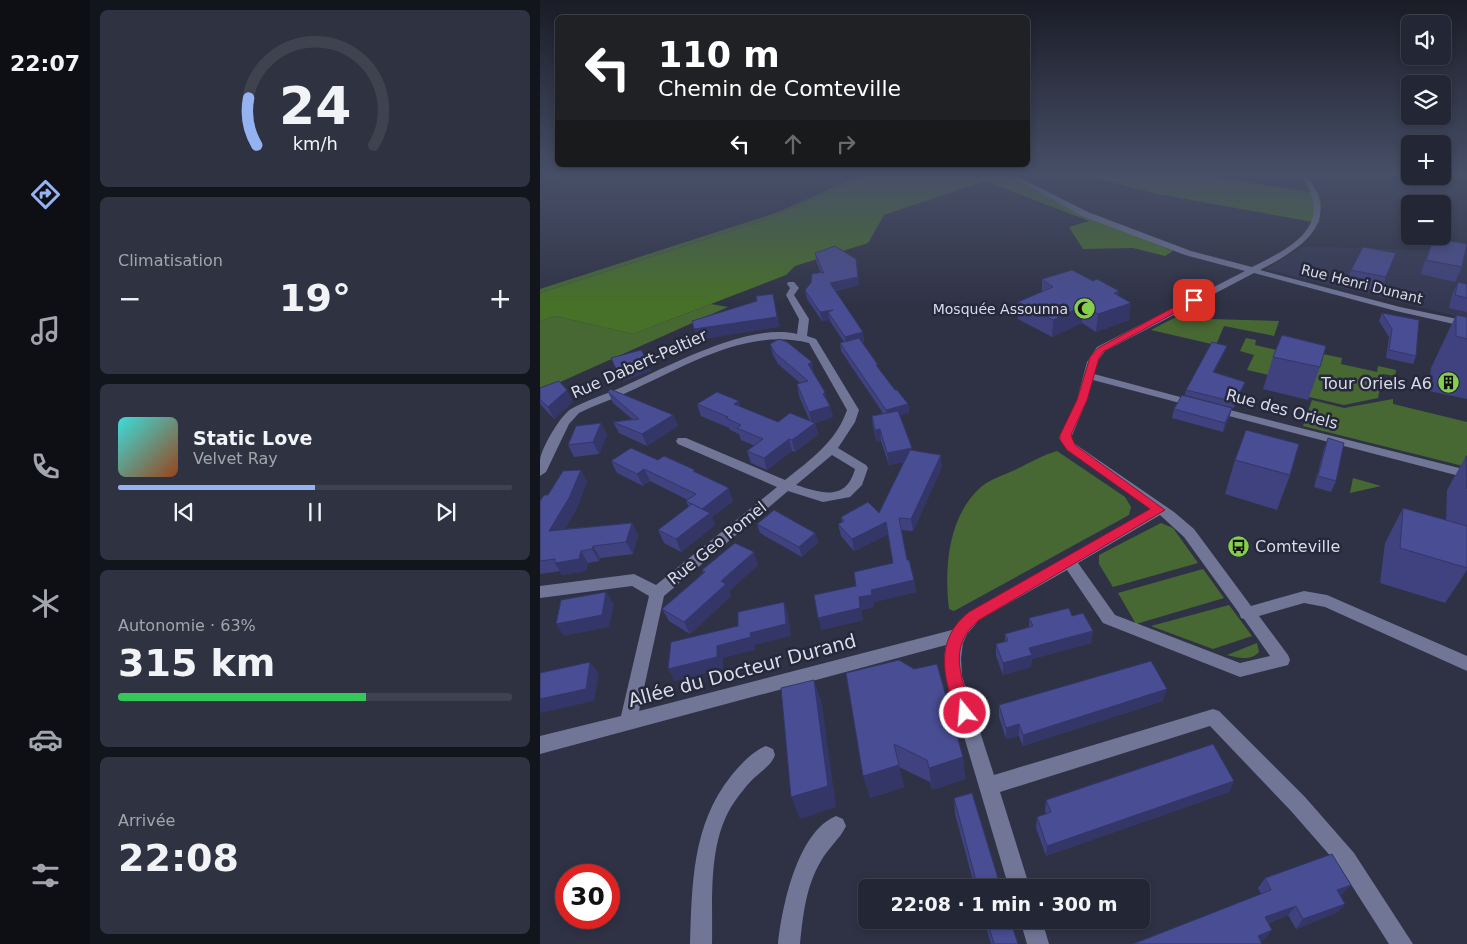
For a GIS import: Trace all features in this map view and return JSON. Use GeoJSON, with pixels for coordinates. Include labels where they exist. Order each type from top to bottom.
{"type":"FeatureCollection","features":[{"type":"Feature","properties":{"kind":"street","name":"Rue Henri Dunant"},"geometry":{"type":"LineString","coordinates":[[1095,218],[1188,253],[1399,309],[1467,324]]}},
{"type":"Feature","properties":{"kind":"street"},"geometry":{"type":"LineString","coordinates":[[1070,563],[1109,619],[1240,670],[1282,660],[1246,614],[1188,533],[1169,515],[1159,510],[1067,442],[1067,430],[1082,400],[1094,357],[1105,346],[1294,247],[1314,225],[1316,218]]}},
{"type":"Feature","properties":{"kind":"street"},"geometry":{"type":"LineString","coordinates":[[790,284],[795,288],[790,295],[804,319],[802,336]]}},
{"type":"Feature","properties":{"kind":"street","name":"Rue Dabert-Peltier"},"geometry":{"type":"LineString","coordinates":[[540,472],[569,414],[716,348],[746,340],[786,335],[802,336]]}},
{"type":"Feature","properties":{"kind":"street","name":"Rue Geo Pomel"},"geometry":{"type":"LineString","coordinates":[[628,722],[657,592],[831,449],[849,422],[853,410],[813,341],[802,336]]}},
{"type":"Feature","properties":{"kind":"street","name":"Rue des Oriels"},"geometry":{"type":"LineString","coordinates":[[1088,376],[1467,474]]}},
{"type":"Feature","properties":{"kind":"street"},"geometry":{"type":"LineString","coordinates":[[682,440],[786,486],[822,498],[845,494],[858,482],[862,468],[831,449]]}},
{"type":"Feature","properties":{"kind":"street"},"geometry":{"type":"LineString","coordinates":[[1017,879],[954,676],[951,660],[956,636],[963,625],[974,616],[1070,563],[1159,510]]}},
{"type":"Feature","properties":{"kind":"street"},"geometry":{"type":"LineString","coordinates":[[540,592],[634,580],[657,592]]}},
{"type":"Feature","properties":{"kind":"street"},"geometry":{"type":"LineString","coordinates":[[1246,614],[1304,597],[1327,601],[1467,664]]}},
{"type":"Feature","properties":{"kind":"street","name":"Allée du Docteur Durand"},"geometry":{"type":"LineString","coordinates":[[540,745],[956,636]]}},
{"type":"Feature","properties":{"kind":"street"},"geometry":{"type":"LineString","coordinates":[[988,786],[1213,717],[1298,804],[1347,860],[1402,944]]}},
{"type":"Feature","properties":{"kind":"street"},"geometry":{"type":"LineString","coordinates":[[701,944],[704,854],[710,827],[721,805],[737,782],[766,755]]}},
{"type":"Feature","properties":{"kind":"street"},"geometry":{"type":"LineString","coordinates":[[789,944],[792,914],[799,882],[810,857],[822,839],[836,826]]}},
{"type":"Feature","properties":{"kind":"street"},"geometry":{"type":"LineString","coordinates":[[1034,929],[1038,944]]}},
{"type":"Feature","properties":{"kind":"shaded area"},"geometry":{"type":"Polygon","coordinates":[[[1305,246],[1467,252],[1467,319],[1265,269],[1305,246]]]}},
{"type":"Feature","properties":{"kind":"green space"},"geometry":{"type":"Polygon","coordinates":[[[760,218],[770,218],[540,293],[540,289],[760,218]]]}},
{"type":"Feature","properties":{"kind":"green space"},"geometry":{"type":"Polygon","coordinates":[[[882,218],[868,243],[795,266],[786,275],[633,334],[555,316],[540,321],[540,293],[768,219],[882,218]]]}},
{"type":"Feature","properties":{"kind":"green space"},"geometry":{"type":"Polygon","coordinates":[[[1081,218],[1094,218],[1173,251],[1165,256],[1133,248],[1083,249],[1069,227],[1089,221],[1081,218]]]}},
{"type":"Feature","properties":{"kind":"green space"},"geometry":{"type":"Polygon","coordinates":[[[1291,218],[1319,218],[1319,223],[1291,218]]]}},
{"type":"Feature","properties":{"kind":"green space"},"geometry":{"type":"Polygon","coordinates":[[[711,304],[728,307],[540,391],[540,321],[555,316],[633,334],[711,304]]]}},
{"type":"Feature","properties":{"kind":"green space"},"geometry":{"type":"Polygon","coordinates":[[[1174,318],[1279,321],[1274,336],[1224,326],[1216,345],[1151,330],[1174,318]]]}},
{"type":"Feature","properties":{"kind":"green space"},"geometry":{"type":"Polygon","coordinates":[[[1246,338],[1256,340],[1255,345],[1316,359],[1318,353],[1342,358],[1341,364],[1377,372],[1378,366],[1396,370],[1395,376],[1383,374],[1378,398],[1344,405],[1309,397],[1269,375],[1247,370],[1254,355],[1240,351],[1246,338]]]}},
{"type":"Feature","properties":{"kind":"green space"},"geometry":{"type":"Polygon","coordinates":[[[1393,399],[1393,404],[1467,422],[1467,467],[1303,426],[1312,400],[1344,408],[1393,399]]]}},
{"type":"Feature","properties":{"kind":"green space"},"geometry":{"type":"Polygon","coordinates":[[[1057,451],[1125,497],[1131,507],[1129,515],[954,611],[949,609],[947,577],[951,544],[961,513],[970,499],[981,487],[997,477],[1057,451]]]}},
{"type":"Feature","properties":{"kind":"green space"},"geometry":{"type":"Polygon","coordinates":[[[1353,478],[1381,486],[1350,493],[1353,478]]]}},
{"type":"Feature","properties":{"kind":"green space"},"geometry":{"type":"Polygon","coordinates":[[[1161,523],[1173,528],[1198,563],[1113,587],[1099,564],[1099,555],[1161,523]]]}},
{"type":"Feature","properties":{"kind":"green space"},"geometry":{"type":"Polygon","coordinates":[[[1203,569],[1224,598],[1136,624],[1118,593],[1203,569]]]}},
{"type":"Feature","properties":{"kind":"green space"},"geometry":{"type":"Polygon","coordinates":[[[1229,605],[1252,636],[1213,649],[1151,626],[1229,605]]]}},
{"type":"Feature","properties":{"kind":"green space"},"geometry":{"type":"Polygon","coordinates":[[[1257,643],[1259,652],[1252,657],[1240,658],[1227,655],[1257,643]]]}},
{"type":"Feature","properties":{"kind":"building"},"geometry":{"type":"Polygon","coordinates":[[[1451,241],[1467,244],[1462,267],[1426,260],[1431,245],[1451,245],[1451,241]]]}},
{"type":"Feature","properties":{"kind":"building"},"geometry":{"type":"Polygon","coordinates":[[[835,246],[856,259],[858,277],[830,283],[863,332],[845,337],[828,312],[833,310],[820,312],[805,290],[811,283],[812,274],[823,272],[824,274],[815,253],[835,246]]]}},
{"type":"Feature","properties":{"kind":"building"},"geometry":{"type":"Polygon","coordinates":[[[1363,247],[1396,253],[1386,277],[1351,270],[1363,247]]]}},
{"type":"Feature","properties":{"kind":"building"},"geometry":{"type":"Polygon","coordinates":[[[1072,270],[1093,281],[1097,279],[1119,291],[1114,293],[1131,303],[1098,314],[1083,306],[1053,320],[1018,302],[1053,287],[1042,279],[1072,270]]]}},
{"type":"Feature","properties":{"kind":"building"},"geometry":{"type":"Polygon","coordinates":[[[1458,282],[1467,284],[1467,298],[1455,295],[1458,282]]]}},
{"type":"Feature","properties":{"kind":"building"},"geometry":{"type":"Polygon","coordinates":[[[773,294],[777,317],[694,329],[692,321],[757,301],[756,296],[773,294]]]}},
{"type":"Feature","properties":{"kind":"building"},"geometry":{"type":"Polygon","coordinates":[[[1382,313],[1419,320],[1416,356],[1389,350],[1392,329],[1382,313]]]}},
{"type":"Feature","properties":{"kind":"building"},"geometry":{"type":"Polygon","coordinates":[[[1456,315],[1467,317],[1467,339],[1456,336],[1456,315]]]}},
{"type":"Feature","properties":{"kind":"building"},"geometry":{"type":"Polygon","coordinates":[[[1282,335],[1326,346],[1320,367],[1273,357],[1282,335]]]}},
{"type":"Feature","properties":{"kind":"building"},"geometry":{"type":"Polygon","coordinates":[[[859,338],[878,365],[876,365],[908,404],[886,410],[840,343],[859,338]]]}},
{"type":"Feature","properties":{"kind":"building"},"geometry":{"type":"Polygon","coordinates":[[[779,339],[787,342],[812,362],[808,364],[825,392],[823,394],[830,406],[809,412],[797,384],[808,381],[775,353],[770,344],[779,339]]]}},
{"type":"Feature","properties":{"kind":"building"},"geometry":{"type":"Polygon","coordinates":[[[1212,342],[1227,346],[1213,372],[1245,382],[1235,402],[1186,390],[1212,342]]]}},
{"type":"Feature","properties":{"kind":"building"},"geometry":{"type":"Polygon","coordinates":[[[641,350],[647,360],[617,371],[611,358],[641,350]]]}},
{"type":"Feature","properties":{"kind":"building"},"geometry":{"type":"Polygon","coordinates":[[[559,381],[567,390],[548,407],[540,399],[540,388],[559,381]]]}},
{"type":"Feature","properties":{"kind":"building"},"geometry":{"type":"Polygon","coordinates":[[[610,389],[673,415],[642,434],[613,422],[639,419],[608,392],[610,389]]]}},
{"type":"Feature","properties":{"kind":"building"},"geometry":{"type":"Polygon","coordinates":[[[717,392],[739,401],[734,404],[778,422],[790,413],[815,423],[792,440],[789,439],[764,458],[747,451],[763,439],[737,428],[741,425],[726,418],[728,417],[697,404],[717,392]]]}},
{"type":"Feature","properties":{"kind":"building"},"geometry":{"type":"Polygon","coordinates":[[[1182,395],[1232,408],[1225,423],[1174,409],[1182,395]]]}},
{"type":"Feature","properties":{"kind":"building"},"geometry":{"type":"Polygon","coordinates":[[[898,411],[912,448],[887,453],[880,429],[875,430],[872,416],[898,411]]]}},
{"type":"Feature","properties":{"kind":"building"},"geometry":{"type":"Polygon","coordinates":[[[601,423],[593,442],[568,445],[576,426],[601,423]]]}},
{"type":"Feature","properties":{"kind":"building"},"geometry":{"type":"Polygon","coordinates":[[[1246,430],[1299,444],[1290,475],[1235,460],[1246,430]]]}},
{"type":"Feature","properties":{"kind":"building"},"geometry":{"type":"Polygon","coordinates":[[[1328,438],[1344,443],[1336,481],[1318,476],[1328,438]]]}},
{"type":"Feature","properties":{"kind":"building"},"geometry":{"type":"Polygon","coordinates":[[[631,448],[658,460],[664,456],[729,488],[702,509],[686,501],[696,494],[644,469],[637,474],[611,461],[631,448]]]}},
{"type":"Feature","properties":{"kind":"building"},"geometry":{"type":"Polygon","coordinates":[[[910,450],[941,455],[911,519],[899,518],[907,560],[909,560],[914,580],[871,590],[872,595],[859,597],[860,608],[818,618],[814,595],[856,586],[854,572],[893,563],[886,522],[852,539],[838,524],[844,521],[841,517],[868,502],[879,513],[910,450]]]}},
{"type":"Feature","properties":{"kind":"building"},"geometry":{"type":"Polygon","coordinates":[[[1466,456],[1467,456],[1467,489],[1466,456]]]}},
{"type":"Feature","properties":{"kind":"building"},"geometry":{"type":"Polygon","coordinates":[[[581,470],[569,498],[549,531],[632,523],[626,542],[593,546],[592,549],[581,551],[579,559],[555,563],[555,559],[540,561],[540,501],[544,495],[548,495],[563,471],[581,470]]]}},
{"type":"Feature","properties":{"kind":"building"},"geometry":{"type":"Polygon","coordinates":[[[692,504],[710,513],[676,539],[658,530],[692,504]]]}},
{"type":"Feature","properties":{"kind":"building"},"geometry":{"type":"Polygon","coordinates":[[[1403,508],[1467,526],[1467,568],[1400,548],[1403,508]]]}},
{"type":"Feature","properties":{"kind":"building"},"geometry":{"type":"Polygon","coordinates":[[[774,510],[815,533],[799,547],[757,524],[774,510]]]}},
{"type":"Feature","properties":{"kind":"building"},"geometry":{"type":"Polygon","coordinates":[[[735,543],[754,552],[721,581],[726,584],[684,622],[662,609],[705,572],[702,570],[735,543]]]}},
{"type":"Feature","properties":{"kind":"building"},"geometry":{"type":"Polygon","coordinates":[[[606,592],[602,615],[556,624],[561,600],[606,592]]]}},
{"type":"Feature","properties":{"kind":"building"},"geometry":{"type":"Polygon","coordinates":[[[784,602],[786,624],[750,633],[751,637],[717,646],[717,657],[668,669],[671,642],[738,626],[738,612],[784,602]]]}},
{"type":"Feature","properties":{"kind":"building"},"geometry":{"type":"Polygon","coordinates":[[[1069,608],[1072,616],[1083,613],[1093,631],[1029,648],[1032,655],[1003,663],[996,644],[1008,641],[1005,634],[1033,626],[1029,618],[1069,608]]]}},
{"type":"Feature","properties":{"kind":"building"},"geometry":{"type":"Polygon","coordinates":[[[899,660],[914,669],[937,664],[963,757],[929,768],[927,760],[894,744],[899,765],[863,776],[846,673],[899,660]]]}},
{"type":"Feature","properties":{"kind":"building"},"geometry":{"type":"Polygon","coordinates":[[[1151,661],[1167,689],[1023,735],[1019,724],[1006,728],[999,705],[1151,661]]]}},
{"type":"Feature","properties":{"kind":"building"},"geometry":{"type":"Polygon","coordinates":[[[590,662],[586,689],[540,699],[540,673],[590,662]]]}},
{"type":"Feature","properties":{"kind":"building"},"geometry":{"type":"Polygon","coordinates":[[[814,680],[828,786],[791,797],[781,688],[814,680]]]}},
{"type":"Feature","properties":{"kind":"building"},"geometry":{"type":"Polygon","coordinates":[[[1213,744],[1234,781],[1047,846],[1037,817],[1051,812],[1046,800],[1213,744]]]}},
{"type":"Feature","properties":{"kind":"building"},"geometry":{"type":"Polygon","coordinates":[[[972,793],[998,879],[976,879],[954,798],[972,793]]]}},
{"type":"Feature","properties":{"kind":"building"},"geometry":{"type":"Polygon","coordinates":[[[1332,854],[1351,885],[1337,890],[1345,904],[1303,919],[1296,906],[1265,917],[1272,930],[1258,936],[1262,944],[1133,944],[1271,890],[1265,878],[1332,854]]]}},
{"type":"Feature","properties":{"kind":"building"},"geometry":{"type":"Polygon","coordinates":[[[990,929],[1013,929],[1018,944],[994,944],[990,929]]]}},
{"type":"Feature","properties":{"kind":"place","name":"Mosquée Assounna"},"geometry":{"type":"Point","coordinates":[1084,309]}},
{"type":"Feature","properties":{"kind":"place","name":"Tour Oriels A6"},"geometry":{"type":"Point","coordinates":[1448,383]}},
{"type":"Feature","properties":{"kind":"place","name":"Comteville"},"geometry":{"type":"Point","coordinates":[1239,546]}},
{"type":"Feature","properties":{"kind":"route"},"geometry":{"type":"LineString","coordinates":[[965,713],[951,660],[952,644],[963,625],[974,616],[1070,563],[1159,510],[1071,447],[1065,435],[1082,400],[1094,357],[1109,344],[1194,300]]}}]}
